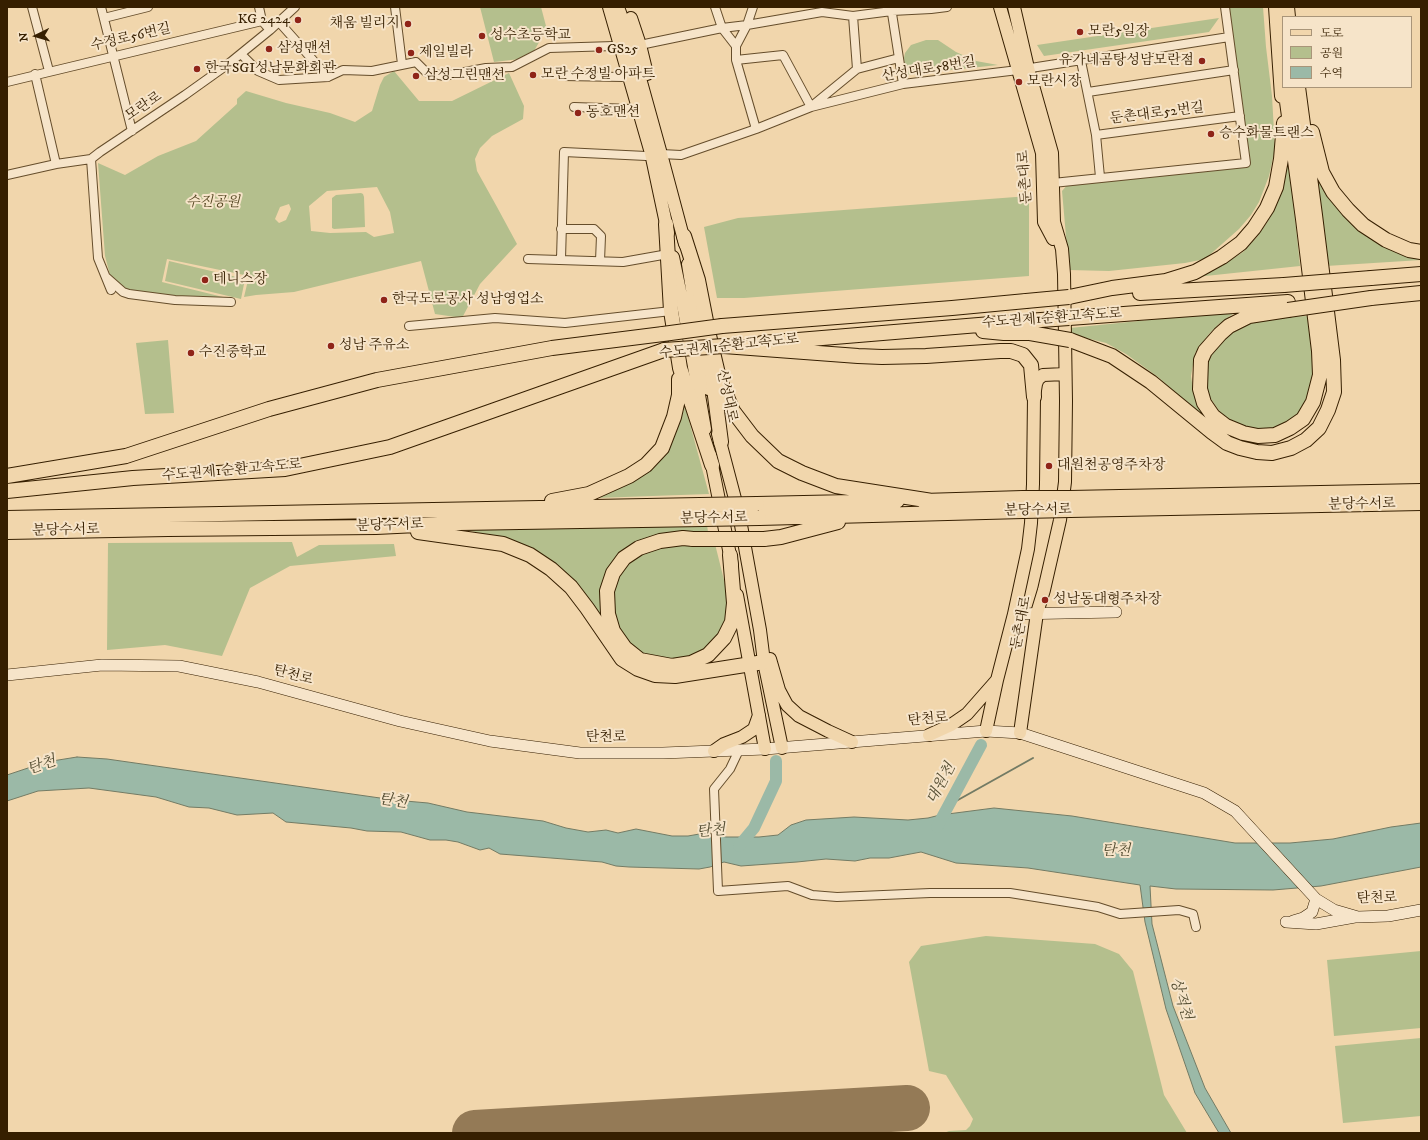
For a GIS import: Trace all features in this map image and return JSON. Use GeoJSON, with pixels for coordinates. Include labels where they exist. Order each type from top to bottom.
{"type":"FeatureCollection","features":[{"type":"Feature","properties":{"kind":"highway"},"geometry":{"type":"LineString","coordinates":[[1069,297],[1112,288],[1166,281],[1195,272],[1222,257],[1240,243],[1254,228],[1267,208],[1276,187],[1282,159],[1284,125],[1276,7]]}},
{"type":"Feature","properties":{"kind":"highway"},"geometry":{"type":"LineString","coordinates":[[1279,44],[1282,66]]}},
{"type":"Feature","properties":{"kind":"highway"},"geometry":{"type":"LineString","coordinates":[[1285,88],[1303,219],[1319,351],[1320,375],[1314,402],[1303,419],[1290,428],[1275,434],[1258,436],[1243,433],[1226,426],[1213,416],[1204,402],[1200,389],[1201,360],[1205,351],[1211,343],[1229,326],[1249,316],[1288,306]]}},
{"type":"Feature","properties":{"kind":"highway"},"geometry":{"type":"LineString","coordinates":[[1028,327],[1070,340],[1112,356],[1151,382],[1227,443],[1257,452],[1272,453],[1291,448],[1306,440],[1319,428],[1328,410],[1334,392],[1333,360],[1298,88]]}},
{"type":"Feature","properties":{"kind":"highway"},"geometry":{"type":"LineString","coordinates":[[1301,88],[1322,172],[1333,192],[1363,225],[1386,240],[1409,250],[1421,252]]}},
{"type":"Feature","properties":{"kind":"highway"},"geometry":{"type":"LineString","coordinates":[[666,224],[671,311],[680,368],[712,465]]}},
{"type":"Feature","properties":{"kind":"highway"},"geometry":{"type":"LineString","coordinates":[[684,236],[698,280],[719,378],[733,411],[752,436],[778,460],[802,473],[836,486],[932,501]]}},
{"type":"Feature","properties":{"kind":"highway","name":"수도권제1순환고속도로"},"geometry":{"type":"LineString","coordinates":[[7,476],[126,456],[269,409],[377,380],[552,348],[722,326],[952,308],[1069,297],[1284,285],[1421,274]]}},
{"type":"Feature","properties":{"kind":"highway","name":"수도권제1순환고속도로"},"geometry":{"type":"LineString","coordinates":[[7,491],[133,478],[285,469],[390,447],[664,350],[953,327],[1028,327],[1069,318],[1288,306],[1421,292]]}},
{"type":"Feature","properties":{"kind":"highway"},"geometry":{"type":"LineString","coordinates":[[708,331],[720,442]]}},
{"type":"Feature","properties":{"kind":"highway"},"geometry":{"type":"LineString","coordinates":[[724,346],[882,357],[911,357],[1011,351],[1023,355],[1031,365],[1034,397]]}},
{"type":"Feature","properties":{"kind":"highway"},"geometry":{"type":"LineString","coordinates":[[518,508],[589,494],[629,476],[646,465],[662,448],[674,417],[679,395],[680,368]]}},
{"type":"Feature","properties":{"kind":"highway","name":"분당수서로"},"geometry":{"type":"LineString","coordinates":[[1067,509],[1421,491]]}},
{"type":"Feature","properties":{"kind":"highway","name":"분당수서로"},"geometry":{"type":"LineString","coordinates":[[7,518],[932,501],[1023,504],[1067,509],[1421,504]]}},
{"type":"Feature","properties":{"kind":"highway","name":"분당수서로"},"geometry":{"type":"LineString","coordinates":[[7,532],[376,527],[467,523],[869,516],[1023,504]]}},
{"type":"Feature","properties":{"kind":"highway"},"geometry":{"type":"LineString","coordinates":[[730,556],[734,603],[732,622],[724,638],[708,655],[691,663],[672,666],[640,660],[625,648],[613,631],[608,614],[607,591],[613,573],[624,558],[639,548],[660,541],[683,538],[764,539],[781,537],[869,516]]}},
{"type":"Feature","properties":{"kind":"highway"},"geometry":{"type":"LineString","coordinates":[[376,527],[456,536],[503,544],[530,555],[551,569],[571,587],[622,659],[638,669],[655,675],[675,676],[757,663]]}},
{"type":"Feature","properties":{"kind":"main road"},"geometry":{"type":"LineString","coordinates":[[601,7],[620,40],[623,77],[650,174],[666,224]]}},
{"type":"Feature","properties":{"kind":"main road","name":"산성대로"},"geometry":{"type":"LineString","coordinates":[[609,7],[661,154],[684,236],[709,395],[739,514],[760,630],[757,663],[760,715],[765,749]]}},
{"type":"Feature","properties":{"kind":"main road","name":"산성대로"},"geometry":{"type":"LineString","coordinates":[[618,7],[620,40],[651,153],[684,310],[730,556],[757,663],[782,748]]}},
{"type":"Feature","properties":{"kind":"main road"},"geometry":{"type":"LineString","coordinates":[[627,7],[640,45],[649,83],[661,154]]}},
{"type":"Feature","properties":{"kind":"main road","name":"둔촌대로"},"geometry":{"type":"LineString","coordinates":[[1000,7],[1052,153],[1054,222],[1062,249],[1064,274],[1066,374],[1065,482],[1067,509],[1037,613],[1020,733]]}},
{"type":"Feature","properties":{"kind":"main road","name":"둔촌대로"},"geometry":{"type":"LineString","coordinates":[[1014,7],[1023,69],[1042,153],[1044,222],[1051,236],[1062,249]]}},
{"type":"Feature","properties":{"kind":"main road"},"geometry":{"type":"LineString","coordinates":[[1034,397],[1037,381],[1040,377],[1045,375],[1066,374]]}},
{"type":"Feature","properties":{"kind":"main road","name":"둔촌대로"},"geometry":{"type":"LineString","coordinates":[[986,731],[1028,549],[1033,484],[1034,397]]}},
{"type":"Feature","properties":{"kind":"main road"},"geometry":{"type":"LineString","coordinates":[[1014,614],[1116,612]]}},
{"type":"Feature","properties":{"kind":"main road"},"geometry":{"type":"LineString","coordinates":[[760,630],[779,690],[787,705],[799,716],[852,742]]}},
{"type":"Feature","properties":{"kind":"main road","name":"탄천로"},"geometry":{"type":"LineString","coordinates":[[7,675],[102,665],[179,666],[258,682],[400,721],[490,741],[580,753],[663,753],[765,749],[986,731],[1020,733],[1204,793],[1235,811],[1315,898],[1334,910],[1358,917],[1388,916],[1421,910]]}},
{"type":"Feature","properties":{"kind":"main road"},"geometry":{"type":"LineString","coordinates":[[929,735],[951,725],[967,714],[997,680]]}},
{"type":"Feature","properties":{"kind":"main road"},"geometry":{"type":"LineString","coordinates":[[714,751],[724,744],[742,737],[754,728],[760,715]]}},
{"type":"Feature","properties":{"kind":"main road"},"geometry":{"type":"LineString","coordinates":[[1315,898],[1312,912],[1303,918],[1286,922],[1316,924],[1358,917]]}},
{"type":"Feature","properties":{"kind":"street"},"geometry":{"type":"LineString","coordinates":[[32,7],[49,71]]}},
{"type":"Feature","properties":{"kind":"street"},"geometry":{"type":"LineString","coordinates":[[101,7],[132,131]]}},
{"type":"Feature","properties":{"kind":"street"},"geometry":{"type":"LineString","coordinates":[[104,18],[148,7]]}},
{"type":"Feature","properties":{"kind":"street"},"geometry":{"type":"LineString","coordinates":[[259,7],[262,21],[270,30]]}},
{"type":"Feature","properties":{"kind":"street","name":"모란로"},"geometry":{"type":"LineString","coordinates":[[7,175],[56,164],[91,159],[185,95],[241,54],[295,7]]}},
{"type":"Feature","properties":{"kind":"street"},"geometry":{"type":"LineString","coordinates":[[395,7],[402,64]]}},
{"type":"Feature","properties":{"kind":"street"},"geometry":{"type":"LineString","coordinates":[[715,7],[722,28],[736,46]]}},
{"type":"Feature","properties":{"kind":"street"},"geometry":{"type":"LineString","coordinates":[[753,7],[747,25],[736,46],[736,60],[756,129]]}},
{"type":"Feature","properties":{"kind":"street"},"geometry":{"type":"LineString","coordinates":[[640,45],[722,28],[747,25],[822,10],[853,16],[892,9],[946,7]]}},
{"type":"Feature","properties":{"kind":"street"},"geometry":{"type":"LineString","coordinates":[[1053,183],[1246,163],[1225,7]]}},
{"type":"Feature","properties":{"kind":"street"},"geometry":{"type":"LineString","coordinates":[[892,9],[903,84]]}},
{"type":"Feature","properties":{"kind":"street"},"geometry":{"type":"LineString","coordinates":[[853,16],[857,69]]}},
{"type":"Feature","properties":{"kind":"street","name":"수정로56번길"},"geometry":{"type":"LineString","coordinates":[[7,82],[35,74],[262,21]]}},
{"type":"Feature","properties":{"kind":"street"},"geometry":{"type":"LineString","coordinates":[[278,22],[328,77]]}},
{"type":"Feature","properties":{"kind":"street","name":"산성대로58번길"},"geometry":{"type":"LineString","coordinates":[[661,154],[680,155],[756,129],[811,107],[903,84],[1081,61],[1229,37]]}},
{"type":"Feature","properties":{"kind":"street"},"geometry":{"type":"LineString","coordinates":[[241,54],[258,71],[279,80],[328,77],[342,70],[372,71],[416,62],[426,72],[444,76],[486,68],[512,67],[549,48],[620,40]]}},
{"type":"Feature","properties":{"kind":"street"},"geometry":{"type":"LineString","coordinates":[[736,60],[783,55],[811,107],[857,69],[899,58]]}},
{"type":"Feature","properties":{"kind":"street"},"geometry":{"type":"LineString","coordinates":[[1081,61],[1096,135]]}},
{"type":"Feature","properties":{"kind":"street"},"geometry":{"type":"LineString","coordinates":[[1088,92],[1234,70]]}},
{"type":"Feature","properties":{"kind":"street"},"geometry":{"type":"LineString","coordinates":[[35,74],[56,164]]}},
{"type":"Feature","properties":{"kind":"street"},"geometry":{"type":"LineString","coordinates":[[563,76],[623,77]]}},
{"type":"Feature","properties":{"kind":"street"},"geometry":{"type":"LineString","coordinates":[[574,107],[632,109]]}},
{"type":"Feature","properties":{"kind":"street","name":"둔촌대로52번길"},"geometry":{"type":"LineString","coordinates":[[1100,178],[1096,135],[1240,116]]}},
{"type":"Feature","properties":{"kind":"street"},"geometry":{"type":"LineString","coordinates":[[561,259],[564,152],[646,156]]}},
{"type":"Feature","properties":{"kind":"street"},"geometry":{"type":"LineString","coordinates":[[91,159],[98,258],[111,290]]}},
{"type":"Feature","properties":{"kind":"street"},"geometry":{"type":"LineString","coordinates":[[561,229],[594,230],[601,236],[600,261]]}},
{"type":"Feature","properties":{"kind":"street"},"geometry":{"type":"LineString","coordinates":[[528,259],[623,262],[668,254]]}},
{"type":"Feature","properties":{"kind":"street"},"geometry":{"type":"LineString","coordinates":[[106,276],[123,292],[129,294],[174,300],[231,302]]}},
{"type":"Feature","properties":{"kind":"street"},"geometry":{"type":"LineString","coordinates":[[409,326],[495,318],[565,323],[671,311]]}},
{"type":"Feature","properties":{"kind":"street"},"geometry":{"type":"LineString","coordinates":[[739,750],[730,770],[714,789],[718,891],[788,886],[812,895],[837,897],[930,893],[1010,893],[1098,907],[1120,914],[1179,910],[1194,914],[1196,927]]}},
{"type":"Feature","properties":{"kind":"green space"},"geometry":{"type":"Polygon","coordinates":[[[480,7],[541,7],[546,26],[534,51],[520,59],[494,62],[480,7]]]}},
{"type":"Feature","properties":{"kind":"green space"},"geometry":{"type":"Polygon","coordinates":[[[1229,7],[1263,7],[1272,96],[1275,149],[1269,176],[1259,202],[1251,215],[1239,229],[1205,259],[1185,263],[1109,271],[1069,270],[1062,191],[1069,183],[1110,180],[1250,162],[1229,7]]]}},
{"type":"Feature","properties":{"kind":"green space"},"geometry":{"type":"Polygon","coordinates":[[[1219,18],[1209,32],[1044,56],[1037,45],[1219,18]]]}},
{"type":"Feature","properties":{"kind":"green space"},"geometry":{"type":"Polygon","coordinates":[[[926,40],[938,40],[956,52],[976,61],[998,65],[905,75],[905,53],[911,45],[926,40]]]}},
{"type":"Feature","properties":{"kind":"green space","name":"수진공원"},"geometry":{"type":"Polygon","coordinates":[[[394,71],[419,101],[452,101],[509,73],[524,106],[523,119],[492,136],[480,148],[475,159],[477,171],[517,244],[480,284],[462,318],[435,314],[421,261],[294,292],[244,297],[249,276],[167,259],[162,282],[227,298],[196,299],[131,291],[125,289],[110,275],[105,256],[98,163],[125,175],[158,156],[196,141],[237,104],[237,99],[246,91],[286,103],[330,113],[355,122],[372,111],[384,77],[394,71]],[[377,187],[327,191],[309,206],[311,231],[330,233],[366,232],[374,237],[394,233],[390,212],[377,187]],[[289,204],[280,207],[275,219],[279,223],[286,220],[291,209],[289,204]]]}},
{"type":"Feature","properties":{"kind":"green space"},"geometry":{"type":"Polygon","coordinates":[[[1288,147],[1300,266],[1196,277],[1213,271],[1243,252],[1257,237],[1268,221],[1276,203],[1288,147]]]}},
{"type":"Feature","properties":{"kind":"green space"},"geometry":{"type":"Polygon","coordinates":[[[1316,170],[1334,200],[1421,256],[1421,260],[1326,266],[1316,170]]]}},
{"type":"Feature","properties":{"kind":"green space"},"geometry":{"type":"Polygon","coordinates":[[[361,193],[364,197],[365,227],[332,228],[332,198],[336,195],[361,193]]]}},
{"type":"Feature","properties":{"kind":"green space"},"geometry":{"type":"Polygon","coordinates":[[[1029,196],[1029,276],[744,298],[717,298],[704,227],[738,218],[1029,196]]]}},
{"type":"Feature","properties":{"kind":"green space","name":"테니스장"},"geometry":{"type":"Polygon","coordinates":[[[169,261],[245,279],[241,299],[165,281],[169,261]]]}},
{"type":"Feature","properties":{"kind":"green space"},"geometry":{"type":"Polygon","coordinates":[[[1237,311],[1219,324],[1209,334],[1195,353],[1191,376],[1194,396],[1204,418],[1158,377],[1126,354],[1106,343],[1078,336],[1060,329],[1237,311]]]}},
{"type":"Feature","properties":{"kind":"green space"},"geometry":{"type":"Polygon","coordinates":[[[1308,316],[1315,377],[1311,393],[1296,418],[1284,425],[1256,430],[1232,421],[1220,412],[1209,396],[1205,376],[1208,358],[1232,330],[1251,322],[1279,317],[1308,316]]]}},
{"type":"Feature","properties":{"kind":"green space"},"geometry":{"type":"Polygon","coordinates":[[[168,340],[174,413],[145,414],[136,343],[168,340]]]}},
{"type":"Feature","properties":{"kind":"green space"},"geometry":{"type":"Polygon","coordinates":[[[685,406],[709,494],[596,498],[666,449],[680,422],[685,406]]]}},
{"type":"Feature","properties":{"kind":"green space"},"geometry":{"type":"Polygon","coordinates":[[[707,525],[708,532],[641,540],[616,556],[604,576],[600,616],[510,540],[462,529],[707,525]]]}},
{"type":"Feature","properties":{"kind":"green space"},"geometry":{"type":"Polygon","coordinates":[[[292,542],[297,557],[319,545],[394,544],[396,556],[290,566],[250,588],[222,656],[165,645],[107,650],[108,543],[292,542]]]}},
{"type":"Feature","properties":{"kind":"green space"},"geometry":{"type":"Polygon","coordinates":[[[683,543],[715,544],[730,604],[724,624],[710,646],[693,656],[672,662],[644,657],[631,646],[618,630],[612,614],[612,593],[617,576],[630,560],[649,549],[683,543]]]}},
{"type":"Feature","properties":{"kind":"green space"},"geometry":{"type":"Polygon","coordinates":[[[986,936],[1095,944],[1119,954],[1133,971],[1164,1095],[1187,1133],[944,1133],[949,1131],[966,1130],[970,1126],[973,1119],[946,1075],[929,1071],[909,962],[921,946],[986,936]]]}},
{"type":"Feature","properties":{"kind":"green space"},"geometry":{"type":"Polygon","coordinates":[[[1421,951],[1421,1028],[1334,1036],[1327,960],[1421,951]]]}},
{"type":"Feature","properties":{"kind":"green space"},"geometry":{"type":"Polygon","coordinates":[[[1421,1038],[1421,1116],[1343,1123],[1335,1046],[1421,1038]]]}},
{"type":"Feature","properties":{"kind":"water","name":"탄천"},"geometry":{"type":"Polygon","coordinates":[[[77,757],[107,759],[394,800],[428,803],[467,812],[543,821],[566,828],[588,832],[606,830],[618,833],[636,829],[672,836],[688,836],[705,833],[726,837],[759,837],[778,835],[791,825],[806,820],[854,817],[908,820],[994,808],[1072,816],[1235,843],[1290,843],[1333,839],[1391,827],[1421,823],[1421,867],[1321,886],[1273,890],[1176,889],[1150,886],[1152,924],[1173,1006],[1205,1088],[1231,1133],[1219,1133],[1195,1093],[1166,1009],[1145,922],[1140,885],[1028,868],[956,863],[921,852],[889,858],[870,858],[855,861],[826,859],[741,866],[724,862],[699,869],[629,867],[616,866],[602,862],[500,854],[489,848],[480,850],[458,842],[430,840],[401,832],[367,831],[351,828],[286,822],[273,813],[237,815],[209,808],[189,807],[156,797],[89,788],[38,791],[7,801],[7,775],[46,762],[77,757]]]}},
{"type":"Feature","properties":{"kind":"waterway","name":"대원천"},"geometry":{"type":"LineString","coordinates":[[937,827],[981,745]]}},
{"type":"Feature","properties":{"kind":"waterway"},"geometry":{"type":"LineString","coordinates":[[949,805],[1033,758]]}},
{"type":"Feature","properties":{"kind":"waterway"},"geometry":{"type":"LineString","coordinates":[[739,846],[754,828],[776,781],[776,761]]}},
{"type":"Feature","properties":{"kind":"taxiway"},"geometry":{"type":"LineString","coordinates":[[586,1126],[587,1133]]}},
{"type":"Feature","properties":{"kind":"runway"},"geometry":{"type":"LineString","coordinates":[[475,1133],[907,1108]]}},
{"type":"Feature","properties":{"kind":"place","name":"KG 2424"},"geometry":{"type":"Point","coordinates":[298,20]}},
{"type":"Feature","properties":{"kind":"place","name":"채움 빌리지"},"geometry":{"type":"Point","coordinates":[408,24]}},
{"type":"Feature","properties":{"kind":"place","name":"모란5일장"},"geometry":{"type":"Point","coordinates":[1080,32]}},
{"type":"Feature","properties":{"kind":"place","name":"성수초등학교"},"geometry":{"type":"Point","coordinates":[482,36]}},
{"type":"Feature","properties":{"kind":"place","name":"삼성맨션"},"geometry":{"type":"Point","coordinates":[269,49]}},
{"type":"Feature","properties":{"kind":"place","name":"GS25"},"geometry":{"type":"Point","coordinates":[599,50]}},
{"type":"Feature","properties":{"kind":"place","name":"제일빌라"},"geometry":{"type":"Point","coordinates":[411,53]}},
{"type":"Feature","properties":{"kind":"place","name":"유가네곰탕성남모란점"},"geometry":{"type":"Point","coordinates":[1202,61]}},
{"type":"Feature","properties":{"kind":"place","name":"한국SGI성남문화회관"},"geometry":{"type":"Point","coordinates":[197,69]}},
{"type":"Feature","properties":{"kind":"place","name":"모란 수정빌 아파트"},"geometry":{"type":"Point","coordinates":[533,75]}},
{"type":"Feature","properties":{"kind":"place","name":"삼성그린맨션"},"geometry":{"type":"Point","coordinates":[416,76]}},
{"type":"Feature","properties":{"kind":"place","name":"모란시장"},"geometry":{"type":"Point","coordinates":[1019,82]}},
{"type":"Feature","properties":{"kind":"place","name":"동호맨션"},"geometry":{"type":"Point","coordinates":[578,113]}},
{"type":"Feature","properties":{"kind":"place","name":"승수화물트랜스"},"geometry":{"type":"Point","coordinates":[1211,134]}},
{"type":"Feature","properties":{"kind":"place","name":"테니스장"},"geometry":{"type":"Point","coordinates":[205,280]}},
{"type":"Feature","properties":{"kind":"place","name":"한국도로공사 성남영업소"},"geometry":{"type":"Point","coordinates":[384,300]}},
{"type":"Feature","properties":{"kind":"place","name":"성남 주유소"},"geometry":{"type":"Point","coordinates":[331,346]}},
{"type":"Feature","properties":{"kind":"place","name":"수진중학교"},"geometry":{"type":"Point","coordinates":[191,353]}},
{"type":"Feature","properties":{"kind":"place","name":"대원천공영주차장"},"geometry":{"type":"Point","coordinates":[1049,466]}},
{"type":"Feature","properties":{"kind":"place","name":"성남동대형주차장"},"geometry":{"type":"Point","coordinates":[1045,600]}},
{"type":"Feature","properties":{"kind":"water label","name":"상적천"},"geometry":{"type":"Point","coordinates":[1180,999]}}]}
